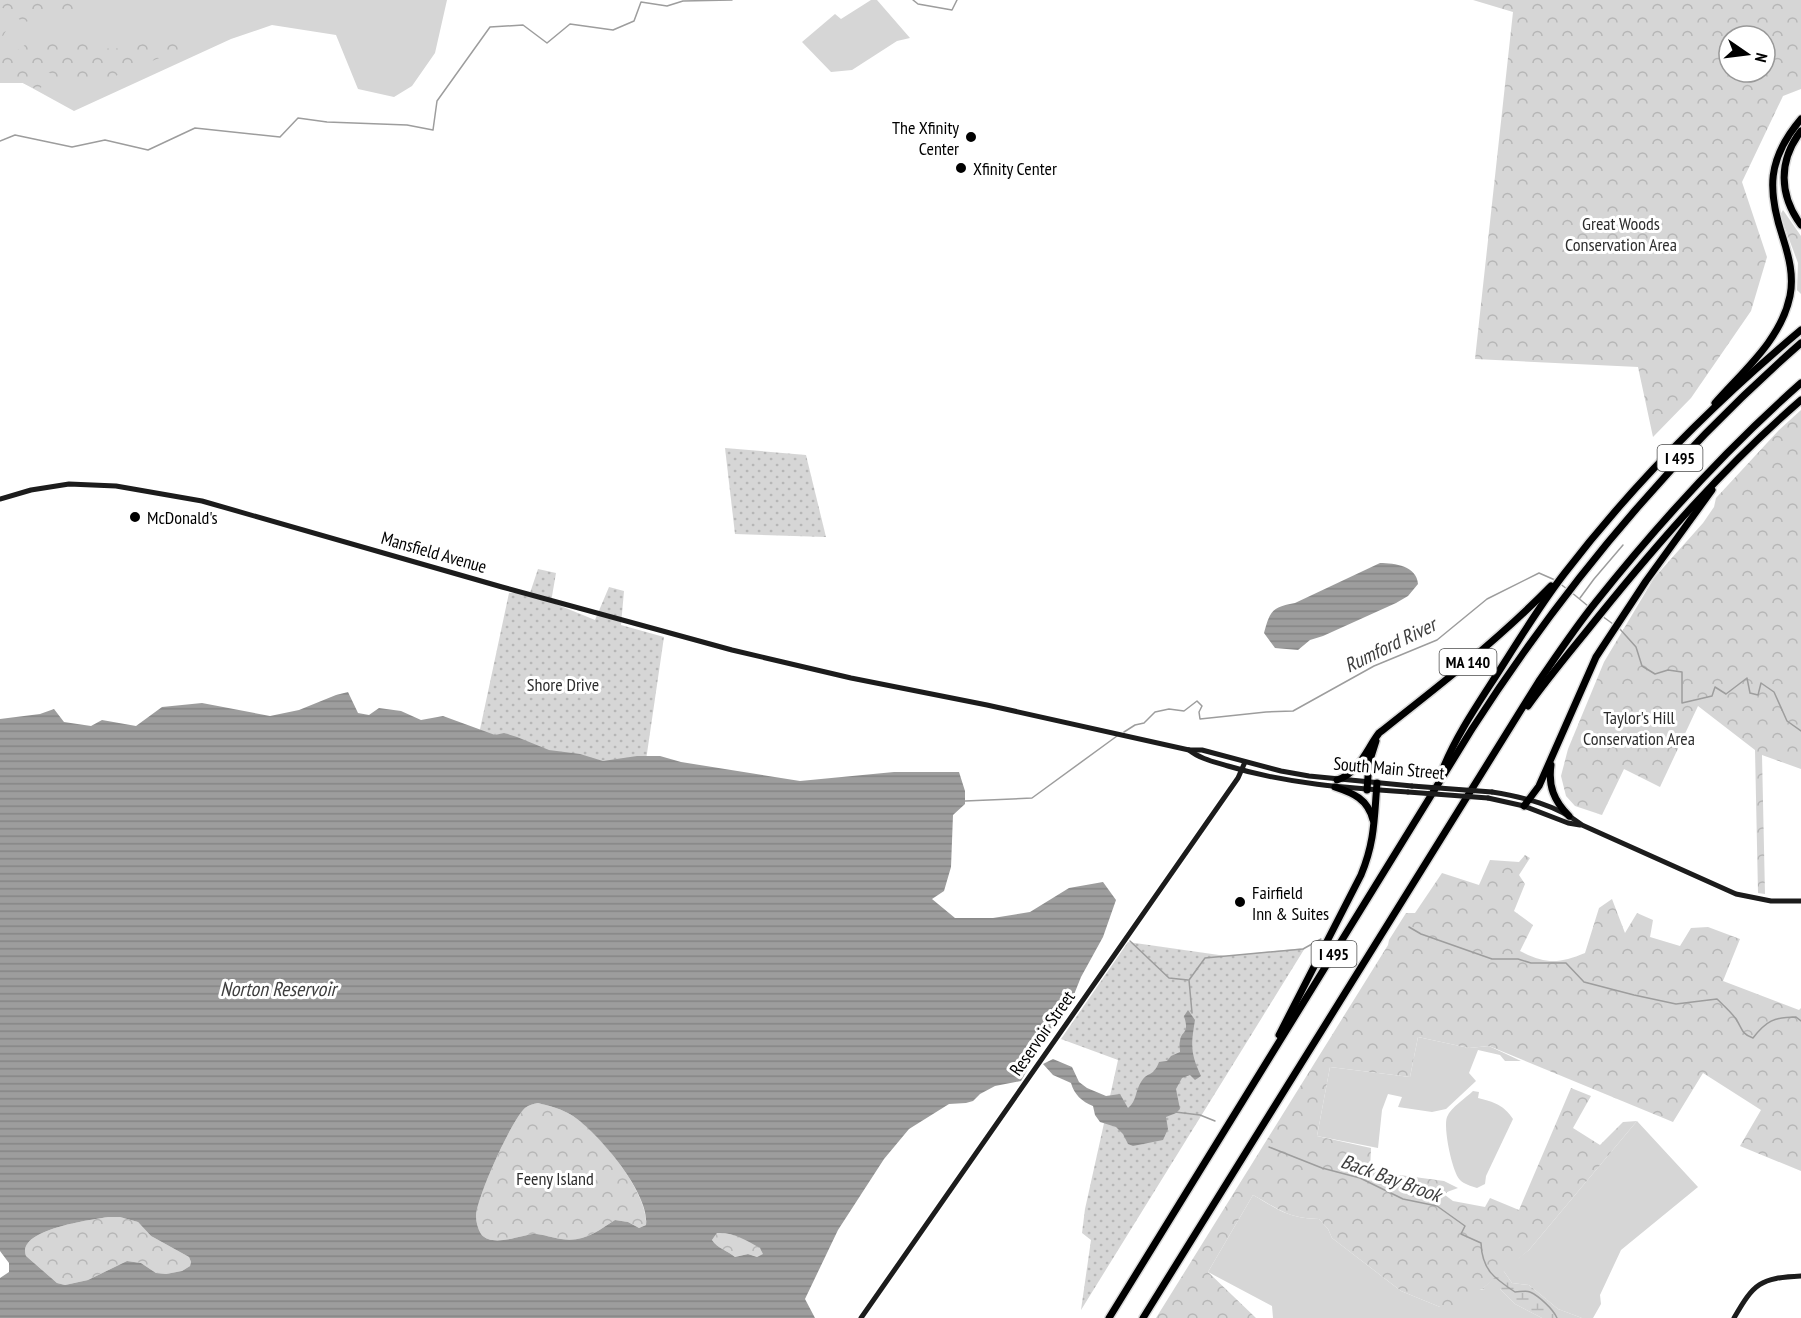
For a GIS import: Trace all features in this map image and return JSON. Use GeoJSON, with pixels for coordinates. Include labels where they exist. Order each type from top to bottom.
{"type":"FeatureCollection","features":[{"type":"Feature","properties":{"kind":"highway","name":"MA 140"},"geometry":{"type":"LineString","coordinates":[[1336,783],[1355,770],[1368,748],[1380,734],[1483,650],[1554,586],[1625,501],[1770,341],[1785,313],[1792,278],[1790,259],[1774,213],[1773,169],[1777,155],[1788,134],[1801,119]]}},
{"type":"Feature","properties":{"kind":"highway"},"geometry":{"type":"LineString","coordinates":[[1801,131],[1787,155],[1783,179],[1788,202],[1801,225]]}},
{"type":"Feature","properties":{"kind":"highway"},"geometry":{"type":"LineString","coordinates":[[1687,434],[1801,330]]}},
{"type":"Feature","properties":{"kind":"highway","name":"I 495"},"geometry":{"type":"LineString","coordinates":[[1108,1318],[1494,695],[1572,586],[1630,514],[1733,405],[1801,343]]}},
{"type":"Feature","properties":{"kind":"highway","name":"I 495"},"geometry":{"type":"LineString","coordinates":[[1143,1318],[1539,681],[1587,613],[1660,525],[1708,472],[1801,383]]}},
{"type":"Feature","properties":{"kind":"highway"},"geometry":{"type":"LineString","coordinates":[[1484,768],[1534,697],[1603,610],[1691,507],[1747,449],[1801,400]]}},
{"type":"Feature","properties":{"kind":"highway"},"geometry":{"type":"LineString","coordinates":[[1527,803],[1539,786],[1592,666],[1612,633],[1702,502],[1747,449]]}},
{"type":"Feature","properties":{"kind":"highway"},"geometry":{"type":"LineString","coordinates":[[1436,788],[1452,750],[1481,700],[1554,586]]}},
{"type":"Feature","properties":{"kind":"highway"},"geometry":{"type":"LineString","coordinates":[[1367,786],[1371,753],[1380,734]]}},
{"type":"Feature","properties":{"kind":"highway"},"geometry":{"type":"LineString","coordinates":[[1556,748],[1550,772],[1553,794],[1559,806],[1569,816]]}},
{"type":"Feature","properties":{"kind":"highway"},"geometry":{"type":"LineString","coordinates":[[1336,783],[1358,796],[1372,815],[1375,827]]}},
{"type":"Feature","properties":{"kind":"highway"},"geometry":{"type":"LineString","coordinates":[[1260,1073],[1361,875],[1375,827],[1377,787]]}},
{"type":"Feature","properties":{"kind":"main road","name":"Mansfield Avenue"},"geometry":{"type":"LineString","coordinates":[[0,499],[31,490],[69,484],[116,486],[202,501],[661,632],[857,680]]}},
{"type":"Feature","properties":{"kind":"main road","name":"South Main Street"},"geometry":{"type":"LineString","coordinates":[[857,680],[1115,732],[1189,750],[1202,750],[1336,783]]}},
{"type":"Feature","properties":{"kind":"main road","name":"South Main Street"},"geometry":{"type":"LineString","coordinates":[[1189,750],[1197,756],[1242,771],[1276,779],[1527,803],[1568,823],[1582,825]]}},
{"type":"Feature","properties":{"kind":"main road","name":"Reservoir Street"},"geometry":{"type":"LineString","coordinates":[[861,1318],[1242,771],[1245,762]]}},
{"type":"Feature","properties":{"kind":"main road","name":"South Main Street"},"geometry":{"type":"LineString","coordinates":[[1377,787],[1412,786],[1492,792],[1569,816],[1582,825],[1736,894],[1771,901],[1801,901]]}},
{"type":"Feature","properties":{"kind":"main road"},"geometry":{"type":"LineString","coordinates":[[1734,1318],[1745,1299],[1760,1283],[1775,1278],[1801,1276]]}},
{"type":"Feature","properties":{"kind":"green space"},"geometry":{"type":"Polygon","coordinates":[[[0,0],[447,0],[435,53],[412,86],[394,97],[358,89],[336,35],[272,25],[231,39],[74,111],[23,83],[0,83],[0,0]]]}},
{"type":"Feature","properties":{"kind":"green space"},"geometry":{"type":"Polygon","coordinates":[[[1,0],[105,0],[25,22],[9,10],[0,8],[1,0]]]}},
{"type":"Feature","properties":{"kind":"green space"},"geometry":{"type":"Polygon","coordinates":[[[871,0],[877,0],[910,38],[897,41],[852,70],[831,72],[802,42],[835,14],[841,19],[871,0]]]}},
{"type":"Feature","properties":{"kind":"green space","name":"Great Woods Conservation Area"},"geometry":{"type":"Polygon","coordinates":[[[1473,0],[1801,0],[1801,89],[1783,96],[1742,182],[1767,257],[1751,311],[1691,398],[1653,437],[1638,367],[1475,359],[1513,12],[1473,0]]]}},
{"type":"Feature","properties":{"kind":"green space"},"geometry":{"type":"Polygon","coordinates":[[[0,13],[11,15],[14,26],[7,29],[3,36],[7,47],[18,50],[29,42],[50,36],[111,49],[154,41],[196,43],[108,79],[80,84],[68,83],[46,72],[40,91],[23,83],[0,83],[0,13]]]}},
{"type":"Feature","properties":{"kind":"green space"},"geometry":{"type":"Polygon","coordinates":[[[1783,210],[1801,236],[1801,294],[1797,290],[1798,263],[1780,215],[1783,210]]]}},
{"type":"Feature","properties":{"kind":"green space","name":"Taylor's Hill Conservation Area"},"geometry":{"type":"Polygon","coordinates":[[[1801,410],[1801,769],[1762,755],[1765,894],[1758,893],[1755,750],[1698,706],[1660,787],[1624,769],[1602,815],[1575,806],[1566,796],[1561,776],[1568,749],[1604,662],[1654,578],[1703,523],[1714,507],[1716,498],[1779,430],[1801,410]]]}},
{"type":"Feature","properties":{"kind":"green space"},"geometry":{"type":"Polygon","coordinates":[[[725,448],[806,455],[826,537],[735,534],[725,448]]]}},
{"type":"Feature","properties":{"kind":"green space","name":"Shore Drive"},"geometry":{"type":"Polygon","coordinates":[[[538,569],[556,573],[551,602],[595,620],[609,587],[624,591],[621,625],[664,637],[645,767],[611,765],[479,734],[509,593],[530,593],[538,569]]]}},
{"type":"Feature","properties":{"kind":"green space"},"geometry":{"type":"Polygon","coordinates":[[[1525,855],[1530,858],[1519,875],[1525,884],[1514,911],[1533,925],[1520,951],[1552,961],[1560,961],[1585,953],[1599,908],[1612,899],[1625,933],[1637,913],[1653,920],[1650,937],[1680,946],[1691,928],[1708,927],[1740,939],[1723,981],[1799,1010],[1801,1008],[1801,1171],[1740,1146],[1761,1110],[1703,1073],[1673,1122],[1489,1046],[1469,1048],[1418,1037],[1410,1077],[1330,1067],[1317,1136],[1371,1148],[1370,1171],[1444,1181],[1458,1188],[1445,1195],[1453,1201],[1485,1207],[1490,1198],[1519,1210],[1571,1088],[1591,1096],[1573,1128],[1600,1145],[1623,1122],[1637,1121],[1529,1250],[1482,1289],[1472,1293],[1456,1310],[1440,1307],[1401,1291],[1332,1238],[1319,1219],[1292,1215],[1253,1195],[1208,1272],[1256,1318],[1156,1318],[1406,913],[1415,913],[1442,873],[1479,885],[1490,860],[1519,862],[1525,855]]]}},
{"type":"Feature","properties":{"kind":"green space"},"geometry":{"type":"Polygon","coordinates":[[[1128,942],[1226,956],[1305,948],[1081,1310],[1091,1240],[1082,1233],[1085,1209],[1118,1060],[1061,1039],[1128,942]]]}},
{"type":"Feature","properties":{"kind":"green space"},"geometry":{"type":"Polygon","coordinates":[[[1418,1037],[1469,1048],[1489,1046],[1521,1061],[1505,1061],[1500,1055],[1478,1050],[1469,1073],[1476,1081],[1446,1109],[1432,1112],[1398,1107],[1402,1097],[1388,1094],[1382,1110],[1378,1148],[1317,1136],[1330,1067],[1410,1077],[1418,1037]]]}},
{"type":"Feature","properties":{"kind":"green space"},"geometry":{"type":"Polygon","coordinates":[[[1473,1091],[1479,1092],[1478,1098],[1502,1107],[1513,1119],[1486,1176],[1485,1184],[1477,1188],[1464,1183],[1457,1175],[1451,1159],[1446,1130],[1449,1113],[1473,1091]]]}},
{"type":"Feature","properties":{"kind":"green space","name":"Feeny Island"},"geometry":{"type":"Polygon","coordinates":[[[538,1103],[573,1116],[596,1136],[620,1165],[640,1197],[646,1225],[639,1228],[628,1222],[615,1220],[590,1235],[569,1240],[534,1234],[506,1240],[492,1240],[481,1234],[476,1221],[478,1206],[496,1160],[519,1116],[527,1107],[538,1103]]]}},
{"type":"Feature","properties":{"kind":"green space"},"geometry":{"type":"Polygon","coordinates":[[[1637,1121],[1698,1187],[1621,1250],[1600,1295],[1601,1304],[1593,1318],[1582,1318],[1558,1309],[1529,1285],[1512,1283],[1503,1270],[1529,1250],[1637,1121]]]}},
{"type":"Feature","properties":{"kind":"green space"},"geometry":{"type":"Polygon","coordinates":[[[1253,1195],[1291,1215],[1319,1219],[1332,1238],[1401,1291],[1440,1307],[1476,1290],[1495,1288],[1500,1289],[1515,1304],[1542,1318],[1273,1318],[1272,1306],[1208,1272],[1253,1195]]]}},
{"type":"Feature","properties":{"kind":"green space"},"geometry":{"type":"Polygon","coordinates":[[[120,1217],[138,1222],[151,1236],[189,1257],[190,1266],[182,1271],[166,1274],[156,1273],[141,1263],[127,1261],[88,1280],[65,1285],[57,1283],[26,1256],[26,1247],[32,1239],[43,1233],[72,1224],[120,1217]]]}},
{"type":"Feature","properties":{"kind":"green space"},"geometry":{"type":"Polygon","coordinates":[[[717,1233],[749,1240],[764,1252],[763,1255],[757,1257],[748,1254],[735,1257],[712,1240],[717,1233]]]}},
{"type":"Feature","properties":{"kind":"green space"},"geometry":{"type":"Polygon","coordinates":[[[1503,1270],[1512,1283],[1529,1285],[1558,1309],[1582,1318],[1542,1318],[1515,1304],[1500,1289],[1482,1289],[1503,1270]]]}},
{"type":"Feature","properties":{"kind":"water"},"geometry":{"type":"Polygon","coordinates":[[[1380,563],[1409,569],[1417,578],[1418,584],[1408,596],[1396,603],[1310,640],[1298,650],[1275,648],[1264,633],[1270,615],[1277,608],[1295,603],[1380,563]]]}},
{"type":"Feature","properties":{"kind":"water","name":"Norton Reservoir"},"geometry":{"type":"Polygon","coordinates":[[[348,692],[358,713],[369,715],[379,708],[401,711],[421,720],[443,716],[495,735],[504,733],[549,750],[580,754],[603,761],[637,756],[660,756],[681,762],[800,781],[894,772],[959,772],[965,791],[965,804],[953,815],[951,867],[944,891],[932,899],[955,918],[993,918],[1030,912],[1069,888],[1103,882],[1116,900],[1103,937],[1081,977],[1071,1002],[1048,1033],[1021,1081],[995,1086],[980,1094],[973,1101],[949,1104],[909,1129],[884,1159],[838,1230],[805,1299],[815,1318],[0,1318],[0,1278],[9,1272],[9,1263],[0,1251],[0,719],[40,714],[54,709],[64,722],[91,726],[102,720],[136,726],[162,707],[202,703],[270,716],[299,710],[348,692]],[[538,1103],[527,1107],[519,1116],[496,1160],[478,1206],[476,1221],[481,1234],[492,1240],[506,1240],[534,1234],[569,1240],[590,1235],[615,1220],[628,1222],[639,1228],[646,1225],[640,1197],[620,1165],[596,1136],[573,1116],[538,1103]],[[108,1217],[72,1224],[43,1233],[32,1239],[26,1247],[26,1256],[57,1283],[65,1285],[88,1280],[127,1261],[141,1263],[156,1273],[166,1274],[182,1271],[190,1266],[189,1257],[151,1236],[138,1222],[120,1217],[108,1217]],[[717,1233],[712,1240],[735,1257],[748,1254],[757,1257],[763,1254],[760,1248],[734,1235],[717,1233]]]}},
{"type":"Feature","properties":{"kind":"water"},"geometry":{"type":"Polygon","coordinates":[[[1188,1010],[1195,1020],[1192,1048],[1201,1076],[1195,1080],[1190,1075],[1182,1078],[1176,1089],[1180,1109],[1166,1117],[1168,1129],[1163,1140],[1133,1146],[1128,1144],[1116,1127],[1100,1122],[1093,1106],[1079,1097],[1071,1083],[1053,1075],[1043,1064],[1053,1059],[1072,1067],[1079,1082],[1087,1088],[1106,1096],[1120,1094],[1128,1108],[1143,1079],[1154,1070],[1159,1062],[1167,1061],[1171,1056],[1180,1052],[1181,1038],[1186,1026],[1184,1016],[1188,1010]]]}},
{"type":"Feature","properties":{"kind":"waterway"},"geometry":{"type":"LineString","coordinates":[[0,141],[15,135],[72,147],[105,140],[148,150],[195,128],[280,137],[298,118],[327,122],[407,125],[433,130],[437,101],[490,27],[523,25],[547,43],[570,24],[613,30],[634,21],[641,2],[667,6],[683,1],[732,0]]}},
{"type":"Feature","properties":{"kind":"waterway"},"geometry":{"type":"LineString","coordinates":[[913,0],[918,4],[952,10],[957,0]]}},
{"type":"Feature","properties":{"kind":"waterway"},"geometry":{"type":"LineString","coordinates":[[1580,598],[1623,545]]}},
{"type":"Feature","properties":{"kind":"waterway","name":"Rumford River"},"geometry":{"type":"LineString","coordinates":[[1124,732],[1135,725],[1144,723],[1155,712],[1169,709],[1184,711],[1197,701],[1202,706],[1199,712],[1200,719],[1293,711],[1374,666],[1437,640],[1487,599],[1539,573],[1555,580]]}},
{"type":"Feature","properties":{"kind":"waterway","name":"Rumford River"},"geometry":{"type":"LineString","coordinates":[[1559,583],[1567,589]]}},
{"type":"Feature","properties":{"kind":"waterway","name":"Rumford River"},"geometry":{"type":"LineString","coordinates":[[1571,592],[1588,606]]}},
{"type":"Feature","properties":{"kind":"waterway","name":"Rumford River"},"geometry":{"type":"LineString","coordinates":[[1602,616],[1613,624]]}},
{"type":"Feature","properties":{"kind":"waterway","name":"Rumford River"},"geometry":{"type":"LineString","coordinates":[[1619,628],[1636,647],[1642,666],[1655,674],[1668,670],[1682,672],[1682,703],[1712,696],[1715,687],[1726,694],[1747,678],[1750,693],[1758,695],[1761,683],[1774,692],[1787,721],[1801,731]]}},
{"type":"Feature","properties":{"kind":"waterway","name":"Rumford River"},"geometry":{"type":"LineString","coordinates":[[965,801],[1032,798],[1117,736]]}},
{"type":"Feature","properties":{"kind":"waterway"},"geometry":{"type":"LineString","coordinates":[[1409,927],[1421,934],[1492,959],[1518,959],[1531,963],[1566,963],[1584,982],[1634,995],[1676,1004],[1717,999],[1734,1016],[1744,1033],[1753,1038],[1762,1028],[1776,1019],[1796,1017],[1801,1021]]}},
{"type":"Feature","properties":{"kind":"waterway"},"geometry":{"type":"LineString","coordinates":[[1192,1013],[1189,980],[1205,958],[1303,949],[1321,939]]}},
{"type":"Feature","properties":{"kind":"waterway"},"geometry":{"type":"LineString","coordinates":[[1130,941],[1169,978],[1188,980]]}},
{"type":"Feature","properties":{"kind":"waterway","name":"Back Bay Brook"},"geometry":{"type":"LineString","coordinates":[[1175,1112],[1200,1115],[1215,1121]]}},
{"type":"Feature","properties":{"kind":"waterway","name":"Back Bay Brook"},"geometry":{"type":"LineString","coordinates":[[1269,1147],[1322,1168],[1360,1178],[1403,1199],[1437,1206],[1465,1226],[1461,1234],[1481,1243],[1484,1260],[1495,1277],[1515,1292],[1527,1291],[1534,1294],[1549,1307],[1557,1318]]}},
{"type":"Feature","properties":{"kind":"place","name":"The Xfinity Center"},"geometry":{"type":"Point","coordinates":[971,137]}},
{"type":"Feature","properties":{"kind":"place","name":"Xfinity Center"},"geometry":{"type":"Point","coordinates":[961,168]}},
{"type":"Feature","properties":{"kind":"place","name":"McDonald's"},"geometry":{"type":"Point","coordinates":[135,517]}},
{"type":"Feature","properties":{"kind":"place","name":"Fairfield Inn & Suites"},"geometry":{"type":"Point","coordinates":[1240,902]}}]}
